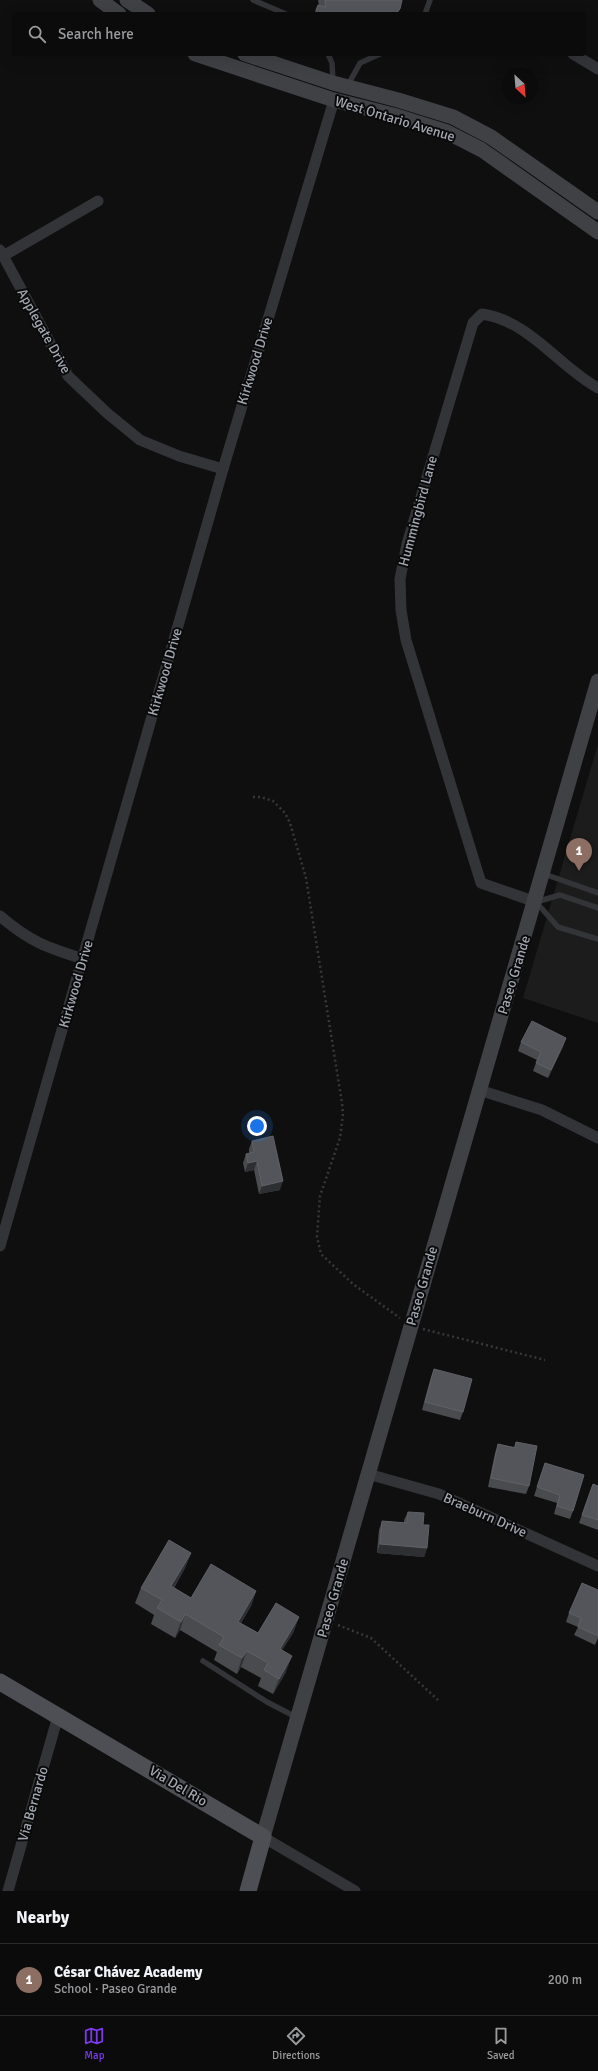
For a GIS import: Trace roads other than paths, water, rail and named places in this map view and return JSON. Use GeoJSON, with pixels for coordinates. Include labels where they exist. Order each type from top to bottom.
{"type":"FeatureCollection","features":[{"type":"Feature","properties":{"kind":"main road"},"geometry":{"type":"LineString","coordinates":[[100,0],[116,12]]}},
{"type":"Feature","properties":{"kind":"main road"},"geometry":{"type":"LineString","coordinates":[[127,0],[145,12]]}},
{"type":"Feature","properties":{"kind":"main road","name":"West Ontario Avenue"},"geometry":{"type":"LineString","coordinates":[[202,56],[339,91],[453,117],[491,136],[598,212]]}},
{"type":"Feature","properties":{"kind":"main road","name":"West Ontario Avenue"},"geometry":{"type":"LineString","coordinates":[[250,56],[339,91],[393,115],[447,132],[482,150],[598,232]]}},
{"type":"Feature","properties":{"kind":"main road","name":"Paseo Grande"},"geometry":{"type":"LineString","coordinates":[[248,1891],[479,1090],[591,713],[598,681]]}},
{"type":"Feature","properties":{"kind":"main road","name":"Via Del Rio"},"geometry":{"type":"LineString","coordinates":[[0,1682],[263,1837]]}},
{"type":"Feature","properties":{"kind":"street"},"geometry":{"type":"LineString","coordinates":[[576,56],[598,69]]}},
{"type":"Feature","properties":{"kind":"street","name":"Kirkwood Drive"},"geometry":{"type":"LineString","coordinates":[[0,1246],[84,959],[223,469],[339,91]]}},
{"type":"Feature","properties":{"kind":"street"},"geometry":{"type":"LineString","coordinates":[[2,253],[98,201]]}},
{"type":"Feature","properties":{"kind":"street","name":"Applegate Drive"},"geometry":{"type":"LineString","coordinates":[[2,253],[68,376],[107,413],[140,440],[178,456],[223,469]]}},
{"type":"Feature","properties":{"kind":"street","name":"Hummingbird Lane"},"geometry":{"type":"LineString","coordinates":[[536,902],[481,883],[406,640],[401,610],[400,579],[407,544],[473,323],[482,314],[496,316],[542,343],[598,388]]}},
{"type":"Feature","properties":{"kind":"street"},"geometry":{"type":"LineString","coordinates":[[0,916],[18,931],[44,946],[84,959]]}},
{"type":"Feature","properties":{"kind":"street"},"geometry":{"type":"LineString","coordinates":[[479,1090],[542,1110],[598,1138]]}},
{"type":"Feature","properties":{"kind":"street","name":"Braeburn Drive"},"geometry":{"type":"LineString","coordinates":[[368,1474],[439,1494],[598,1566]]}},
{"type":"Feature","properties":{"kind":"street","name":"Via Bernardo"},"geometry":{"type":"LineString","coordinates":[[8,1891],[58,1716]]}},
{"type":"Feature","properties":{"kind":"street","name":"Via Del Rio"},"geometry":{"type":"LineString","coordinates":[[263,1837],[355,1891]]}},
{"type":"Feature","properties":{"kind":"lane"},"geometry":{"type":"LineString","coordinates":[[253,0],[282,12]]}},
{"type":"Feature","properties":{"kind":"lane"},"geometry":{"type":"LineString","coordinates":[[426,12],[430,0]]}},
{"type":"Feature","properties":{"kind":"lane"},"geometry":{"type":"LineString","coordinates":[[329,56],[339,91]]}},
{"type":"Feature","properties":{"kind":"lane"},"geometry":{"type":"LineString","coordinates":[[339,91],[360,63],[376,56]]}},
{"type":"Feature","properties":{"kind":"lane"},"geometry":{"type":"LineString","coordinates":[[544,874],[598,893]]}},
{"type":"Feature","properties":{"kind":"lane"},"geometry":{"type":"LineString","coordinates":[[598,908],[560,895],[536,902],[558,927],[598,939]]}},
{"type":"Feature","properties":{"kind":"lane"},"geometry":{"type":"LineString","coordinates":[[203,1661],[267,1702],[298,1718]]}},
{"type":"Feature","properties":{"kind":"place","name":"César Chávez Academy"},"geometry":{"type":"Point","coordinates":[579,871]}}]}
